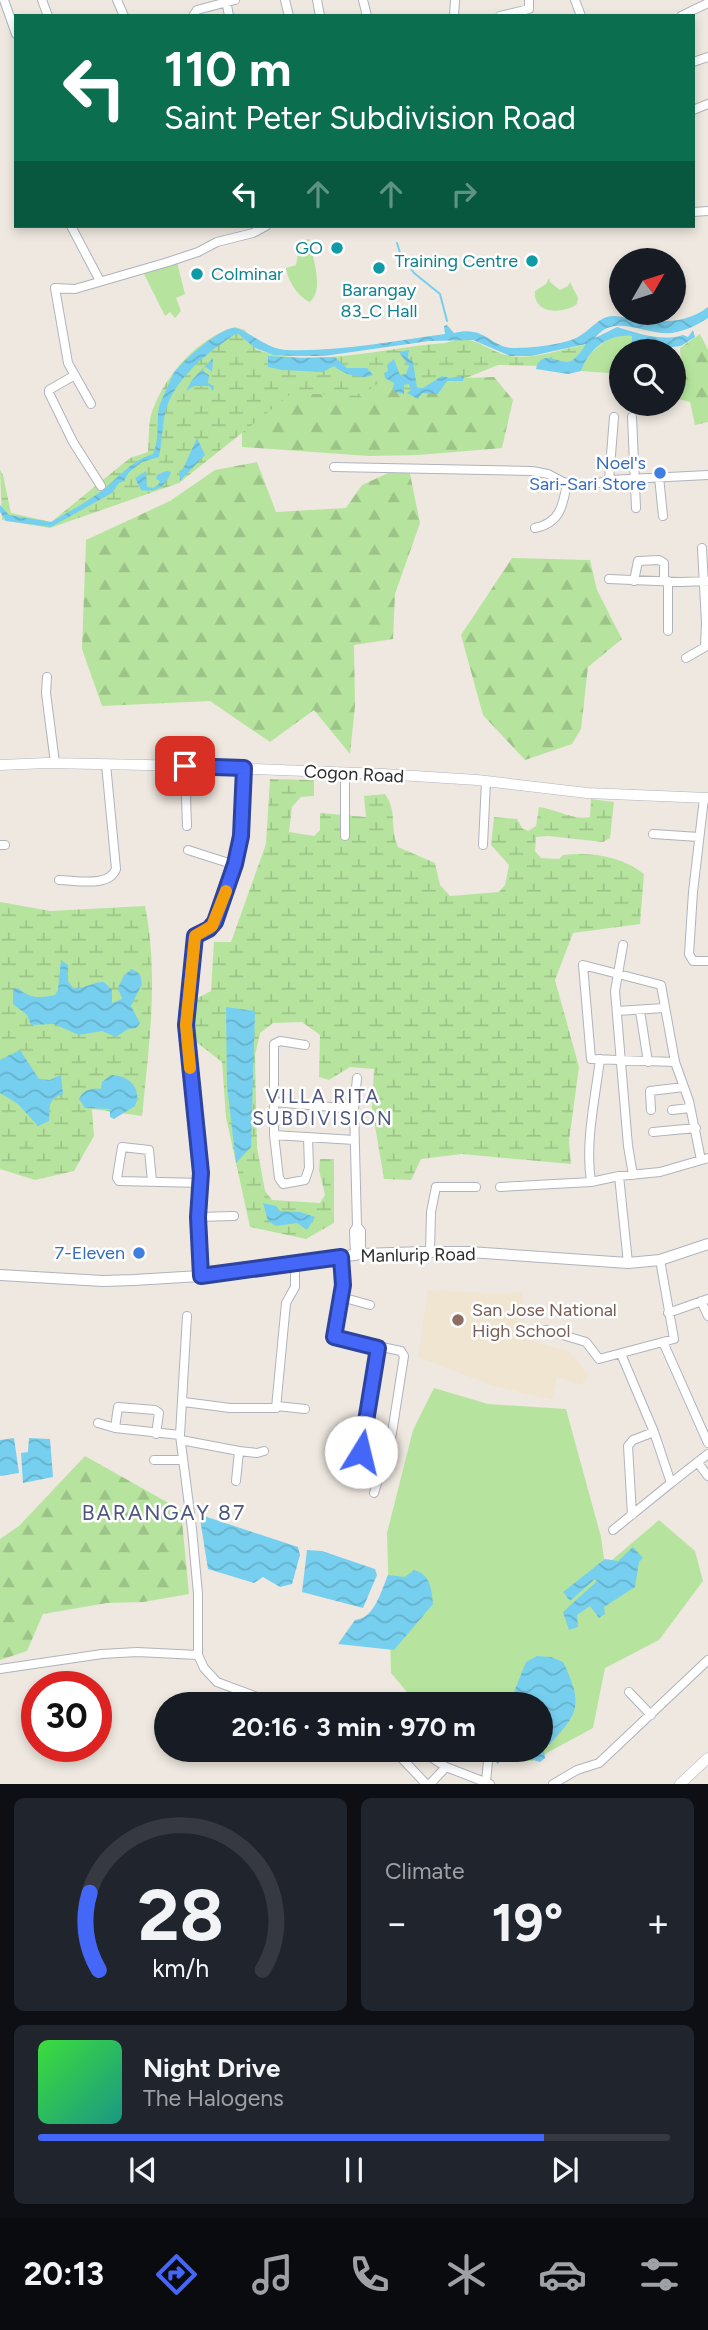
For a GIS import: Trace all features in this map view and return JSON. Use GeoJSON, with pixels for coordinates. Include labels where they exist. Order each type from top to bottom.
{"type":"FeatureCollection","features":[{"type":"Feature","properties":{"kind":"main road","name":"Manlurip Road"},"geometry":{"type":"LineString","coordinates":[[0,1275],[103,1281],[201,1276],[358,1254],[430,1252],[469,1252],[628,1263],[660,1260],[708,1244]]}},
{"type":"Feature","properties":{"kind":"street"},"geometry":{"type":"LineString","coordinates":[[5,0],[14,28]]}},
{"type":"Feature","properties":{"kind":"street"},"geometry":{"type":"LineString","coordinates":[[508,14],[528,9],[529,0]]}},
{"type":"Feature","properties":{"kind":"street"},"geometry":{"type":"LineString","coordinates":[[194,14],[196,10],[229,1]]}},
{"type":"Feature","properties":{"kind":"street"},"geometry":{"type":"LineString","coordinates":[[685,14],[708,3]]}},
{"type":"Feature","properties":{"kind":"street"},"geometry":{"type":"LineString","coordinates":[[72,228],[100,281]]}},
{"type":"Feature","properties":{"kind":"street"},"geometry":{"type":"LineString","coordinates":[[91,404],[66,355],[55,288],[75,289],[198,253],[217,242],[262,228]]}},
{"type":"Feature","properties":{"kind":"street"},"geometry":{"type":"LineString","coordinates":[[75,375],[48,393],[73,442],[101,486]]}},
{"type":"Feature","properties":{"kind":"street"},"geometry":{"type":"LineString","coordinates":[[609,480],[614,417]]}},
{"type":"Feature","properties":{"kind":"street"},"geometry":{"type":"LineString","coordinates":[[632,417],[636,508]]}},
{"type":"Feature","properties":{"kind":"street"},"geometry":{"type":"LineString","coordinates":[[334,467],[532,471],[585,487],[609,480],[708,475]]}},
{"type":"Feature","properties":{"kind":"street"},"geometry":{"type":"LineString","coordinates":[[659,477],[663,516]]}},
{"type":"Feature","properties":{"kind":"street"},"geometry":{"type":"LineString","coordinates":[[535,528],[552,523],[562,505],[567,483]]}},
{"type":"Feature","properties":{"kind":"street"},"geometry":{"type":"LineString","coordinates":[[686,658],[705,647],[706,581],[702,548]]}},
{"type":"Feature","properties":{"kind":"street"},"geometry":{"type":"LineString","coordinates":[[634,581],[638,561],[659,560],[664,563],[668,631]]}},
{"type":"Feature","properties":{"kind":"street"},"geometry":{"type":"LineString","coordinates":[[609,579],[706,581]]}},
{"type":"Feature","properties":{"kind":"street"},"geometry":{"type":"LineString","coordinates":[[47,677],[46,693],[55,763]]}},
{"type":"Feature","properties":{"kind":"street","name":"Cogon Road"},"geometry":{"type":"LineString","coordinates":[[0,765],[55,763],[244,768],[486,781],[587,793],[706,798]]}},
{"type":"Feature","properties":{"kind":"street"},"geometry":{"type":"LineString","coordinates":[[59,880],[99,881],[114,874],[116,869],[106,764]]}},
{"type":"Feature","properties":{"kind":"street"},"geometry":{"type":"LineString","coordinates":[[185,766],[187,826]]}},
{"type":"Feature","properties":{"kind":"street"},"geometry":{"type":"LineString","coordinates":[[201,1276],[198,1217],[201,1183],[186,1025],[195,936],[209,929],[215,922],[235,864],[242,830],[244,768]]}},
{"type":"Feature","properties":{"kind":"street"},"geometry":{"type":"LineString","coordinates":[[345,773],[345,836]]}},
{"type":"Feature","properties":{"kind":"street"},"geometry":{"type":"LineString","coordinates":[[483,845],[486,781]]}},
{"type":"Feature","properties":{"kind":"street"},"geometry":{"type":"LineString","coordinates":[[706,798],[699,837],[689,954],[693,961],[708,961]]}},
{"type":"Feature","properties":{"kind":"street"},"geometry":{"type":"LineString","coordinates":[[653,834],[699,837]]}},
{"type":"Feature","properties":{"kind":"street"},"geometry":{"type":"LineString","coordinates":[[188,850],[235,864]]}},
{"type":"Feature","properties":{"kind":"street"},"geometry":{"type":"LineString","coordinates":[[623,945],[616,975],[617,1011],[628,1146],[633,1175]]}},
{"type":"Feature","properties":{"kind":"street"},"geometry":{"type":"LineString","coordinates":[[500,1187],[591,1182],[660,1172],[704,1159],[675,1062],[661,985],[583,965],[590,1057],[675,1062]]}},
{"type":"Feature","properties":{"kind":"street"},"geometry":{"type":"LineString","coordinates":[[617,1011],[664,1008]]}},
{"type":"Feature","properties":{"kind":"street"},"geometry":{"type":"LineString","coordinates":[[640,1011],[648,1062]]}},
{"type":"Feature","properties":{"kind":"street"},"geometry":{"type":"LineString","coordinates":[[306,1045],[276,1042],[274,1135],[279,1178],[283,1184],[305,1180],[309,1168],[308,1137]]}},
{"type":"Feature","properties":{"kind":"street"},"geometry":{"type":"LineString","coordinates":[[591,1182],[588,1166],[590,1138],[600,1059]]}},
{"type":"Feature","properties":{"kind":"street"},"geometry":{"type":"LineString","coordinates":[[357,1079],[354,1109],[357,1226],[354,1231],[358,1254]]}},
{"type":"Feature","properties":{"kind":"street"},"geometry":{"type":"LineString","coordinates":[[651,1110],[650,1091],[684,1087]]}},
{"type":"Feature","properties":{"kind":"street"},"geometry":{"type":"LineString","coordinates":[[274,1102],[354,1109]]}},
{"type":"Feature","properties":{"kind":"street"},"geometry":{"type":"LineString","coordinates":[[672,1110],[690,1108]]}},
{"type":"Feature","properties":{"kind":"street"},"geometry":{"type":"LineString","coordinates":[[653,1132],[696,1128]]}},
{"type":"Feature","properties":{"kind":"street"},"geometry":{"type":"LineString","coordinates":[[274,1135],[354,1140]]}},
{"type":"Feature","properties":{"kind":"street"},"geometry":{"type":"LineString","coordinates":[[152,1181],[149,1150],[122,1147],[117,1178],[119,1181],[201,1183]]}},
{"type":"Feature","properties":{"kind":"street"},"geometry":{"type":"LineString","coordinates":[[619,1176],[628,1263]]}},
{"type":"Feature","properties":{"kind":"street"},"geometry":{"type":"LineString","coordinates":[[430,1252],[436,1186],[476,1187]]}},
{"type":"Feature","properties":{"kind":"street"},"geometry":{"type":"LineString","coordinates":[[198,1217],[234,1216]]}},
{"type":"Feature","properties":{"kind":"street"},"geometry":{"type":"LineString","coordinates":[[341,1257],[343,1285],[334,1337],[401,1351],[404,1356],[398,1401],[374,1493]]}},
{"type":"Feature","properties":{"kind":"street"},"geometry":{"type":"LineString","coordinates":[[546,1330],[586,1342],[597,1359],[675,1337],[668,1313],[660,1260]]}},
{"type":"Feature","properties":{"kind":"street"},"geometry":{"type":"LineString","coordinates":[[277,1406],[286,1303],[295,1287],[295,1264]]}},
{"type":"Feature","properties":{"kind":"street"},"geometry":{"type":"LineString","coordinates":[[341,1297],[370,1304]]}},
{"type":"Feature","properties":{"kind":"street"},"geometry":{"type":"LineString","coordinates":[[668,1313],[705,1300],[708,1316]]}},
{"type":"Feature","properties":{"kind":"street"},"geometry":{"type":"LineString","coordinates":[[187,1316],[181,1437],[182,1460],[189,1491],[198,1594],[198,1655],[204,1668],[217,1682],[244,1692]]}},
{"type":"Feature","properties":{"kind":"street"},"geometry":{"type":"LineString","coordinates":[[663,1342],[708,1443]]}},
{"type":"Feature","properties":{"kind":"street"},"geometry":{"type":"LineString","coordinates":[[361,1452],[378,1348]]}},
{"type":"Feature","properties":{"kind":"street"},"geometry":{"type":"LineString","coordinates":[[621,1354],[654,1432],[671,1483]]}},
{"type":"Feature","properties":{"kind":"street"},"geometry":{"type":"LineString","coordinates":[[184,1402],[230,1408],[275,1409],[277,1406],[306,1409]]}},
{"type":"Feature","properties":{"kind":"street"},"geometry":{"type":"LineString","coordinates":[[115,1428],[118,1407],[155,1410],[159,1413],[156,1434]]}},
{"type":"Feature","properties":{"kind":"street"},"geometry":{"type":"LineString","coordinates":[[98,1423],[115,1428],[181,1437],[239,1451],[264,1451]]}},
{"type":"Feature","properties":{"kind":"street"},"geometry":{"type":"LineString","coordinates":[[632,1515],[628,1446],[633,1440],[654,1432]]}},
{"type":"Feature","properties":{"kind":"street"},"geometry":{"type":"LineString","coordinates":[[351,1447],[383,1466]]}},
{"type":"Feature","properties":{"kind":"street"},"geometry":{"type":"LineString","coordinates":[[236,1480],[239,1451]]}},
{"type":"Feature","properties":{"kind":"street"},"geometry":{"type":"LineString","coordinates":[[613,1530],[708,1454]]}},
{"type":"Feature","properties":{"kind":"street"},"geometry":{"type":"LineString","coordinates":[[154,1460],[182,1460]]}},
{"type":"Feature","properties":{"kind":"street"},"geometry":{"type":"LineString","coordinates":[[698,1463],[708,1476]]}},
{"type":"Feature","properties":{"kind":"street"},"geometry":{"type":"LineString","coordinates":[[0,1670],[102,1654],[137,1652],[198,1655]]}},
{"type":"Feature","properties":{"kind":"street"},"geometry":{"type":"LineString","coordinates":[[553,1784],[577,1770],[599,1763],[708,1660]]}},
{"type":"Feature","properties":{"kind":"street"},"geometry":{"type":"LineString","coordinates":[[629,1692],[651,1715]]}},
{"type":"Feature","properties":{"kind":"street"},"geometry":{"type":"LineString","coordinates":[[680,1784],[708,1759]]}},
{"type":"Feature","properties":{"kind":"street"},"geometry":{"type":"LineString","coordinates":[[406,1762],[428,1784],[446,1766]]}},
{"type":"Feature","properties":{"kind":"street"},"geometry":{"type":"LineString","coordinates":[[440,1762],[488,1783],[489,1762]]}},
{"type":"Feature","properties":{"kind":"shaded area"},"geometry":{"type":"Polygon","coordinates":[[[428,1290],[496,1294],[522,1292],[525,1339],[570,1352],[589,1375],[581,1385],[557,1377],[552,1400],[494,1386],[418,1357],[428,1290]]]}},
{"type":"Feature","properties":{"kind":"green space"},"geometry":{"type":"Polygon","coordinates":[[[309,239],[317,281],[317,289],[310,302],[294,288],[286,268],[296,265],[300,241],[309,239]]]}},
{"type":"Feature","properties":{"kind":"green space"},"geometry":{"type":"Polygon","coordinates":[[[177,262],[185,294],[176,298],[181,311],[175,318],[170,312],[165,316],[143,272],[177,262]]]}},
{"type":"Feature","properties":{"kind":"green space"},"geometry":{"type":"Polygon","coordinates":[[[549,278],[560,290],[570,282],[578,298],[577,304],[557,311],[539,305],[535,291],[546,284],[549,278]]]}},
{"type":"Feature","properties":{"kind":"green space"},"geometry":{"type":"Polygon","coordinates":[[[235,327],[245,330],[255,349],[301,357],[349,355],[460,339],[473,341],[510,356],[528,357],[589,342],[582,367],[498,365],[466,378],[423,388],[418,399],[385,378],[361,396],[292,393],[179,483],[50,528],[2,520],[0,470],[11,513],[51,522],[130,458],[148,452],[151,414],[175,370],[196,348],[221,332],[235,327]]]}},
{"type":"Feature","properties":{"kind":"green space"},"geometry":{"type":"Polygon","coordinates":[[[617,334],[632,336],[632,339],[609,339],[609,373],[581,371],[595,349],[605,341],[617,334]]]}},
{"type":"Feature","properties":{"kind":"green space"},"geometry":{"type":"Polygon","coordinates":[[[700,334],[708,350],[708,422],[695,425],[690,402],[686,401],[686,344],[700,334]]]}},
{"type":"Feature","properties":{"kind":"green space"},"geometry":{"type":"Polygon","coordinates":[[[494,377],[513,400],[502,448],[369,456],[242,447],[242,404],[342,382],[385,378],[423,388],[466,378],[494,377]]]}},
{"type":"Feature","properties":{"kind":"green space"},"geometry":{"type":"Polygon","coordinates":[[[257,462],[276,512],[346,508],[362,485],[408,464],[420,523],[395,594],[393,639],[354,645],[355,706],[350,754],[314,710],[270,742],[210,701],[102,706],[82,649],[86,540],[170,501],[215,470],[257,462]]]}},
{"type":"Feature","properties":{"kind":"green space"},"geometry":{"type":"Polygon","coordinates":[[[512,558],[590,560],[597,590],[622,639],[588,667],[581,729],[572,744],[525,760],[483,715],[461,635],[512,558]]]}},
{"type":"Feature","properties":{"kind":"green space"},"geometry":{"type":"Polygon","coordinates":[[[270,779],[314,780],[314,796],[301,797],[292,807],[289,832],[314,836],[320,830],[320,813],[366,817],[364,796],[385,794],[391,807],[398,847],[435,863],[440,885],[450,896],[499,892],[505,885],[509,865],[491,845],[494,817],[517,819],[522,828],[528,831],[536,826],[539,807],[584,818],[590,817],[591,799],[614,802],[610,838],[603,842],[536,837],[535,851],[541,858],[595,855],[616,859],[644,874],[640,924],[573,933],[555,980],[579,1067],[569,1141],[571,1164],[462,1154],[421,1159],[411,1180],[384,1179],[372,1108],[374,1069],[350,1067],[329,1080],[319,1077],[320,1035],[302,1022],[273,1023],[260,1033],[255,1055],[257,1147],[265,1191],[272,1200],[320,1203],[325,1195],[319,1170],[320,1159],[334,1159],[334,1223],[306,1239],[250,1227],[226,1117],[222,1062],[191,1038],[192,1001],[211,991],[214,942],[231,942],[266,844],[270,779]]]}},
{"type":"Feature","properties":{"kind":"green space"},"geometry":{"type":"Polygon","coordinates":[[[0,902],[50,911],[145,906],[149,932],[152,985],[142,1116],[92,1109],[94,1136],[74,1171],[35,1180],[0,1169],[0,902]]]}},
{"type":"Feature","properties":{"kind":"green space"},"geometry":{"type":"Polygon","coordinates":[[[434,1388],[488,1404],[566,1409],[601,1537],[605,1566],[659,1520],[695,1551],[703,1581],[659,1640],[605,1668],[593,1728],[553,1750],[553,1692],[407,1692],[391,1673],[387,1533],[413,1430],[434,1388]]]}},
{"type":"Feature","properties":{"kind":"green space"},"geometry":{"type":"Polygon","coordinates":[[[85,1456],[181,1510],[189,1594],[143,1602],[107,1603],[43,1614],[27,1651],[0,1660],[0,1539],[19,1526],[85,1456]]]}},
{"type":"Feature","properties":{"kind":"water"},"geometry":{"type":"Polygon","coordinates":[[[708,307],[708,318],[672,333],[621,326],[686,326],[686,318],[708,307]]]}},
{"type":"Feature","properties":{"kind":"water"},"geometry":{"type":"Polygon","coordinates":[[[609,317],[609,326],[621,326],[603,330],[595,338],[617,327],[667,338],[683,335],[688,337],[693,330],[695,337],[686,343],[686,339],[615,337],[594,349],[581,371],[568,374],[536,369],[542,359],[571,361],[586,344],[531,356],[510,356],[473,340],[429,341],[324,356],[292,356],[274,355],[255,348],[237,333],[204,357],[176,389],[165,413],[159,457],[142,462],[129,472],[112,493],[51,527],[6,521],[0,512],[0,505],[9,515],[51,522],[98,494],[132,465],[153,454],[159,407],[174,373],[201,346],[233,328],[278,349],[286,350],[366,345],[445,334],[444,326],[447,325],[454,333],[474,332],[499,345],[521,348],[572,340],[609,317]]]}},
{"type":"Feature","properties":{"kind":"water"},"geometry":{"type":"Polygon","coordinates":[[[409,350],[408,358],[413,362],[417,388],[423,388],[442,376],[464,376],[463,381],[447,381],[438,394],[422,393],[418,399],[407,393],[411,390],[409,384],[404,385],[404,394],[393,391],[394,383],[385,378],[387,365],[394,359],[400,375],[406,374],[409,366],[399,352],[409,350]]]}},
{"type":"Feature","properties":{"kind":"water"},"geometry":{"type":"Polygon","coordinates":[[[268,356],[335,357],[347,368],[367,368],[373,375],[352,375],[334,366],[323,372],[282,370],[268,367],[268,356]]]}},
{"type":"Feature","properties":{"kind":"water"},"geometry":{"type":"Polygon","coordinates":[[[213,358],[212,372],[206,367],[203,369],[209,375],[208,383],[214,386],[213,391],[209,386],[194,386],[186,391],[192,380],[213,358]]]}},
{"type":"Feature","properties":{"kind":"water"},"geometry":{"type":"Polygon","coordinates":[[[197,438],[205,455],[180,481],[179,471],[183,469],[197,438]]]}},
{"type":"Feature","properties":{"kind":"water"},"geometry":{"type":"Polygon","coordinates":[[[146,471],[147,487],[153,488],[160,481],[156,479],[157,475],[171,472],[160,488],[147,491],[141,490],[135,478],[146,471]]]}},
{"type":"Feature","properties":{"kind":"water"},"geometry":{"type":"Polygon","coordinates":[[[61,960],[68,965],[68,981],[73,988],[104,982],[112,990],[112,1003],[122,999],[118,988],[124,975],[132,969],[140,974],[142,984],[131,1006],[140,1023],[136,1028],[128,1029],[116,1037],[102,1031],[79,1035],[54,1024],[31,1025],[27,1015],[13,1004],[13,989],[18,988],[35,997],[55,995],[58,990],[61,960]]]}},
{"type":"Feature","properties":{"kind":"water"},"geometry":{"type":"Polygon","coordinates":[[[226,1007],[255,1011],[251,1147],[236,1163],[227,1086],[226,1007]]]}},
{"type":"Feature","properties":{"kind":"water"},"geometry":{"type":"Polygon","coordinates":[[[20,1050],[39,1079],[50,1080],[61,1075],[63,1094],[52,1101],[49,1121],[38,1126],[18,1104],[0,1093],[0,1060],[20,1050]]]}},
{"type":"Feature","properties":{"kind":"water"},"geometry":{"type":"Polygon","coordinates":[[[111,1075],[128,1080],[137,1094],[135,1106],[114,1119],[110,1117],[110,1109],[85,1108],[79,1099],[88,1090],[101,1089],[102,1082],[111,1075]]]}},
{"type":"Feature","properties":{"kind":"water"},"geometry":{"type":"Polygon","coordinates":[[[263,1203],[276,1206],[280,1211],[300,1212],[315,1217],[307,1230],[297,1223],[276,1226],[268,1221],[263,1203]]]}},
{"type":"Feature","properties":{"kind":"water"},"geometry":{"type":"Polygon","coordinates":[[[14,1438],[19,1473],[0,1476],[0,1440],[14,1438]]]}},
{"type":"Feature","properties":{"kind":"water"},"geometry":{"type":"Polygon","coordinates":[[[29,1438],[50,1439],[53,1477],[23,1483],[21,1453],[28,1452],[29,1438]]]}},
{"type":"Feature","properties":{"kind":"water"},"geometry":{"type":"Polygon","coordinates":[[[204,1516],[298,1547],[300,1555],[292,1584],[280,1587],[263,1577],[254,1583],[208,1569],[200,1519],[204,1516]]]}},
{"type":"Feature","properties":{"kind":"water"},"geometry":{"type":"Polygon","coordinates":[[[633,1547],[643,1558],[639,1562],[635,1587],[604,1607],[605,1614],[599,1618],[590,1606],[577,1615],[578,1627],[569,1630],[563,1612],[597,1581],[595,1579],[570,1601],[563,1592],[605,1559],[618,1561],[633,1547]]]}},
{"type":"Feature","properties":{"kind":"water"},"geometry":{"type":"Polygon","coordinates":[[[307,1550],[322,1551],[375,1569],[377,1575],[363,1608],[302,1592],[307,1550]]]}},
{"type":"Feature","properties":{"kind":"water"},"geometry":{"type":"Polygon","coordinates":[[[414,1570],[427,1579],[433,1604],[394,1650],[338,1644],[355,1620],[362,1618],[372,1609],[388,1575],[405,1577],[414,1570]]]}},
{"type":"Feature","properties":{"kind":"water"},"geometry":{"type":"Polygon","coordinates":[[[537,1656],[551,1657],[563,1662],[570,1678],[576,1702],[574,1711],[564,1729],[553,1741],[553,1692],[514,1692],[526,1662],[537,1656]]]}},
{"type":"Feature","properties":{"kind":"waterway"},"geometry":{"type":"LineString","coordinates":[[397,243],[400,253],[414,273],[440,294],[447,321]]}},
{"type":"Feature","properties":{"kind":"slow traffic"},"geometry":{"type":"LineString","coordinates":[[190,1068],[186,1025],[195,936],[209,929],[215,922],[226,891]]}},
{"type":"Feature","properties":{"kind":"place","name":"GO"},"geometry":{"type":"Point","coordinates":[337,248]}},
{"type":"Feature","properties":{"kind":"place","name":"Training Centre"},"geometry":{"type":"Point","coordinates":[532,261]}},
{"type":"Feature","properties":{"kind":"place","name":"Barangay 83_C Hall"},"geometry":{"type":"Point","coordinates":[379,268]}},
{"type":"Feature","properties":{"kind":"place","name":"Colminar"},"geometry":{"type":"Point","coordinates":[197,274]}},
{"type":"Feature","properties":{"kind":"place","name":"Noel's Sari-Sari Store"},"geometry":{"type":"Point","coordinates":[660,473]}},
{"type":"Feature","properties":{"kind":"place","name":"7-Eleven"},"geometry":{"type":"Point","coordinates":[139,1253]}},
{"type":"Feature","properties":{"kind":"place","name":"San Jose National High School"},"geometry":{"type":"Point","coordinates":[458,1320]}},
{"type":"Feature","properties":{"kind":"district","name":"VILLA RITA SUBDIVISION"},"geometry":{"type":"Point","coordinates":[323,1107]}},
{"type":"Feature","properties":{"kind":"district","name":"BARANGAY 87"},"geometry":{"type":"Point","coordinates":[164,1513]}},
{"type":"Feature","properties":{"kind":"route"},"geometry":{"type":"LineString","coordinates":[[185,766],[244,768],[242,830],[235,864],[215,922],[209,929],[195,936],[187,1000],[188,1056],[201,1173],[198,1217],[201,1276],[341,1257],[343,1285],[334,1337],[378,1348],[361,1452]]}}]}
